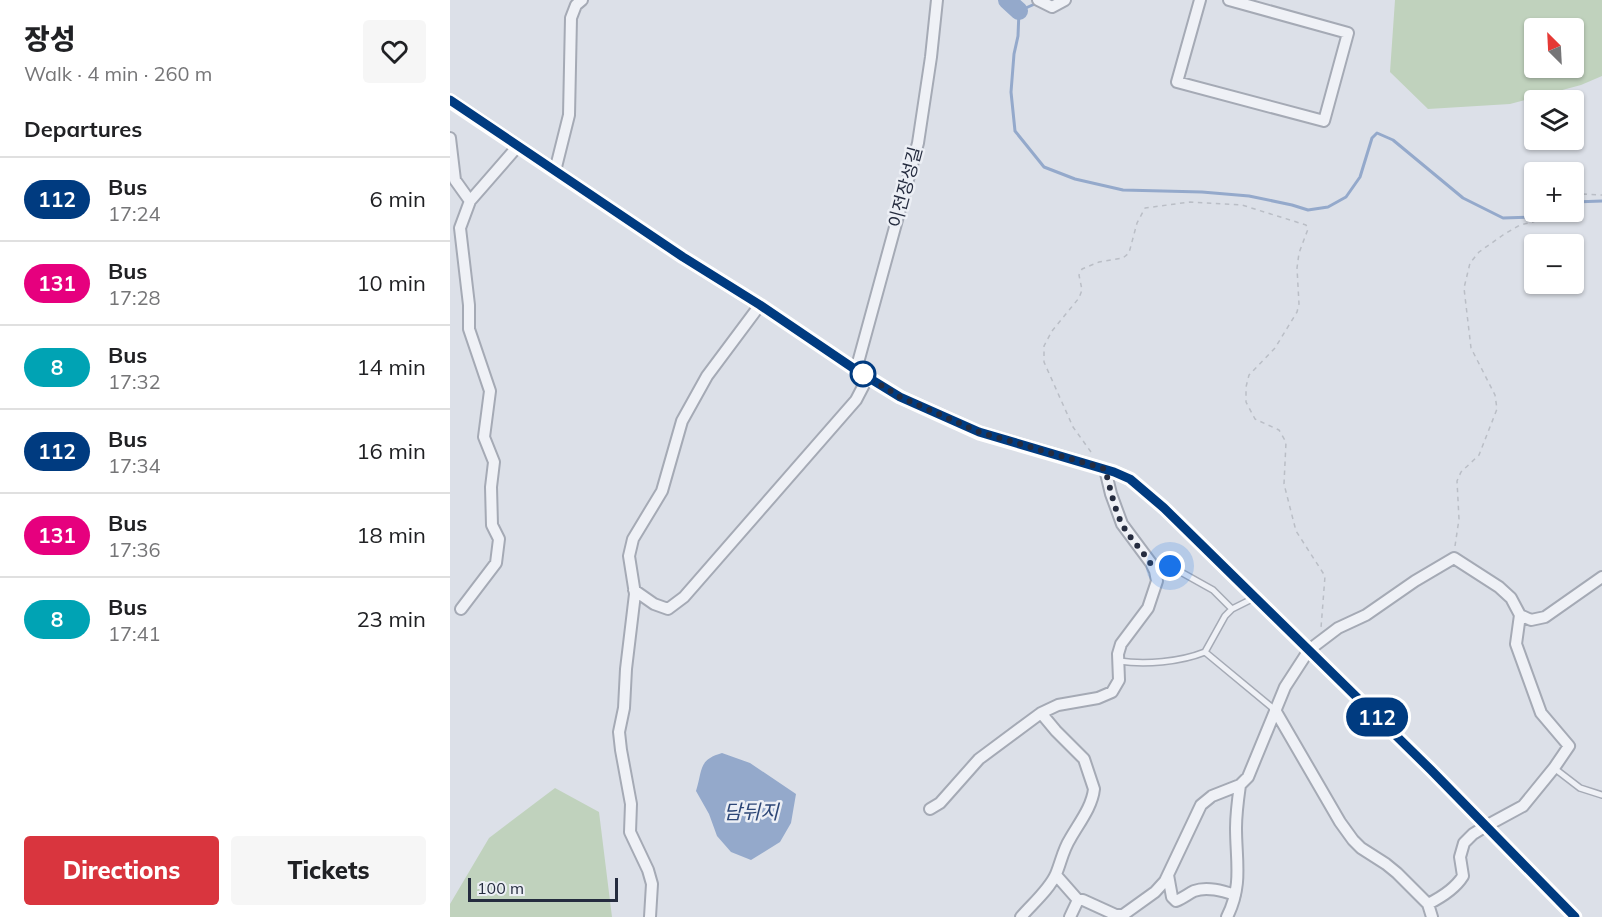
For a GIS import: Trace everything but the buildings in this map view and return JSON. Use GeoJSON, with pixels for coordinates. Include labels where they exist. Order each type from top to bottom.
{"type":"FeatureCollection","features":[{"type":"Feature","properties":{"kind":"main road"},"geometry":{"type":"LineString","coordinates":[[450,100],[683,257],[900,397],[979,432],[1105,469],[1130,479],[1164,508],[1431,770],[1575,917]]}},
{"type":"Feature","properties":{"kind":"street"},"geometry":{"type":"LineString","coordinates":[[555,171],[569,115],[571,18],[576,5],[582,0]]}},
{"type":"Feature","properties":{"kind":"street","name":"이전장성길"},"geometry":{"type":"LineString","coordinates":[[634,590],[654,604],[668,609],[684,597],[856,400],[918,144],[937,0]]}},
{"type":"Feature","properties":{"kind":"street"},"geometry":{"type":"LineString","coordinates":[[1038,0],[1052,7],[1065,0]]}},
{"type":"Feature","properties":{"kind":"street"},"geometry":{"type":"LineString","coordinates":[[1200,0],[1177,82],[1324,121],[1348,33],[1229,0]]}},
{"type":"Feature","properties":{"kind":"street"},"geometry":{"type":"LineString","coordinates":[[450,138],[455,180],[470,201]]}},
{"type":"Feature","properties":{"kind":"street"},"geometry":{"type":"LineString","coordinates":[[461,609],[496,563],[499,539],[492,525],[491,487],[494,462],[484,437],[490,391],[469,329],[469,305],[455,229],[470,201],[518,146]]}},
{"type":"Feature","properties":{"kind":"street"},"geometry":{"type":"LineString","coordinates":[[650,917],[652,884],[630,832],[632,804],[619,732],[624,708],[635,594],[628,556],[633,539],[662,491],[682,421],[707,376],[760,305]]}},
{"type":"Feature","properties":{"kind":"street"},"geometry":{"type":"LineString","coordinates":[[930,809],[940,803],[979,759],[1041,713],[1058,705],[1098,698],[1113,692],[1119,680],[1121,644],[1148,608],[1157,581],[1155,571],[1122,524],[1105,469]]}},
{"type":"Feature","properties":{"kind":"street"},"geometry":{"type":"LineString","coordinates":[[1056,875],[1078,900],[1083,900],[1116,915],[1123,915],[1155,892],[1165,881],[1201,805],[1212,796],[1240,785],[1248,777],[1285,687],[1309,650],[1338,628],[1366,615],[1415,581],[1454,558],[1499,587],[1511,598],[1520,615],[1516,644],[1541,713],[1569,746],[1523,806],[1473,834],[1464,843],[1460,857],[1463,876],[1460,882],[1446,894],[1428,904]]}},
{"type":"Feature","properties":{"kind":"street"},"geometry":{"type":"LineString","coordinates":[[1520,615],[1531,620],[1545,617],[1602,577]]}},
{"type":"Feature","properties":{"kind":"street"},"geometry":{"type":"LineString","coordinates":[[1275,710],[1346,832],[1361,848],[1386,864],[1416,891],[1428,904],[1432,917]]}},
{"type":"Feature","properties":{"kind":"street"},"geometry":{"type":"LineString","coordinates":[[1021,917],[1056,875],[1064,851],[1094,794],[1085,762],[1080,754],[1041,713]]}},
{"type":"Feature","properties":{"kind":"street"},"geometry":{"type":"LineString","coordinates":[[1227,917],[1239,878],[1236,815],[1240,785]]}},
{"type":"Feature","properties":{"kind":"street"},"geometry":{"type":"LineString","coordinates":[[1168,874],[1172,897],[1176,900],[1204,889],[1225,891],[1235,895]]}},
{"type":"Feature","properties":{"kind":"street"},"geometry":{"type":"LineString","coordinates":[[1070,917],[1078,900]]}},
{"type":"Feature","properties":{"kind":"lane"},"geometry":{"type":"LineString","coordinates":[[1150,563],[1170,566],[1214,590],[1232,609]]}},
{"type":"Feature","properties":{"kind":"lane"},"geometry":{"type":"LineString","coordinates":[[1119,661],[1137,664],[1192,657],[1205,652],[1232,609],[1255,597]]}},
{"type":"Feature","properties":{"kind":"lane"},"geometry":{"type":"LineString","coordinates":[[1205,652],[1275,710]]}},
{"type":"Feature","properties":{"kind":"lane"},"geometry":{"type":"LineString","coordinates":[[1554,768],[1580,788],[1602,795]]}},
{"type":"Feature","properties":{"kind":"path"},"geometry":{"type":"LineString","coordinates":[[1584,194],[1602,195]]}},
{"type":"Feature","properties":{"kind":"path"},"geometry":{"type":"LineString","coordinates":[[1105,469],[1073,427],[1044,362],[1044,346],[1052,331],[1079,298],[1082,290],[1079,275],[1082,269],[1099,262],[1123,258],[1130,253],[1137,222],[1145,208],[1190,202],[1242,205],[1306,225],[1308,229],[1299,253],[1297,268],[1299,304],[1297,312],[1275,348],[1249,375],[1246,402],[1256,419],[1279,430],[1286,442],[1284,484],[1296,531],[1325,576],[1321,633],[1324,639]]}},
{"type":"Feature","properties":{"kind":"path"},"geometry":{"type":"LineString","coordinates":[[1454,558],[1459,519],[1457,481],[1461,472],[1479,455],[1497,410],[1495,396],[1471,348],[1464,288],[1470,263],[1479,252],[1520,225],[1533,222]]}},
{"type":"Feature","properties":{"kind":"green space"},"geometry":{"type":"Polygon","coordinates":[[[1395,0],[1602,0],[1602,76],[1562,90],[1524,90],[1524,100],[1510,104],[1428,109],[1390,72],[1395,0]]]}},
{"type":"Feature","properties":{"kind":"green space"},"geometry":{"type":"Polygon","coordinates":[[[555,788],[599,812],[612,917],[450,917],[450,904],[489,838],[555,788]]]}},
{"type":"Feature","properties":{"kind":"water","name":"담뒤지"},"geometry":{"type":"Polygon","coordinates":[[[722,753],[750,763],[796,794],[791,823],[780,842],[751,860],[731,852],[717,836],[709,814],[696,791],[705,762],[722,753]]]}},
{"type":"Feature","properties":{"kind":"waterway"},"geometry":{"type":"LineString","coordinates":[[1007,0],[1019,11]]}},
{"type":"Feature","properties":{"kind":"waterway"},"geometry":{"type":"LineString","coordinates":[[1037,3],[1019,11],[1011,92],[1015,131],[1044,167],[1075,179],[1123,190],[1249,196],[1308,210],[1328,207],[1346,197],[1360,177],[1372,138],[1377,133],[1393,140],[1463,198],[1503,218],[1524,217]]}},
{"type":"Feature","properties":{"kind":"waterway"},"geometry":{"type":"LineString","coordinates":[[1584,202],[1602,201]]}},
{"type":"Feature","properties":{"kind":"bus line","name":"112"},"geometry":{"type":"LineString","coordinates":[[450,100],[683,257],[900,397],[945,419],[979,432],[1114,472],[1130,479],[1164,508],[1401,740],[1575,917]]}},
{"type":"Feature","properties":{"kind":"route"},"geometry":{"type":"LineString","coordinates":[[863,374],[900,397],[945,419],[979,432],[1105,469],[1122,524],[1133,541],[1150,563],[1170,566]]}}]}
